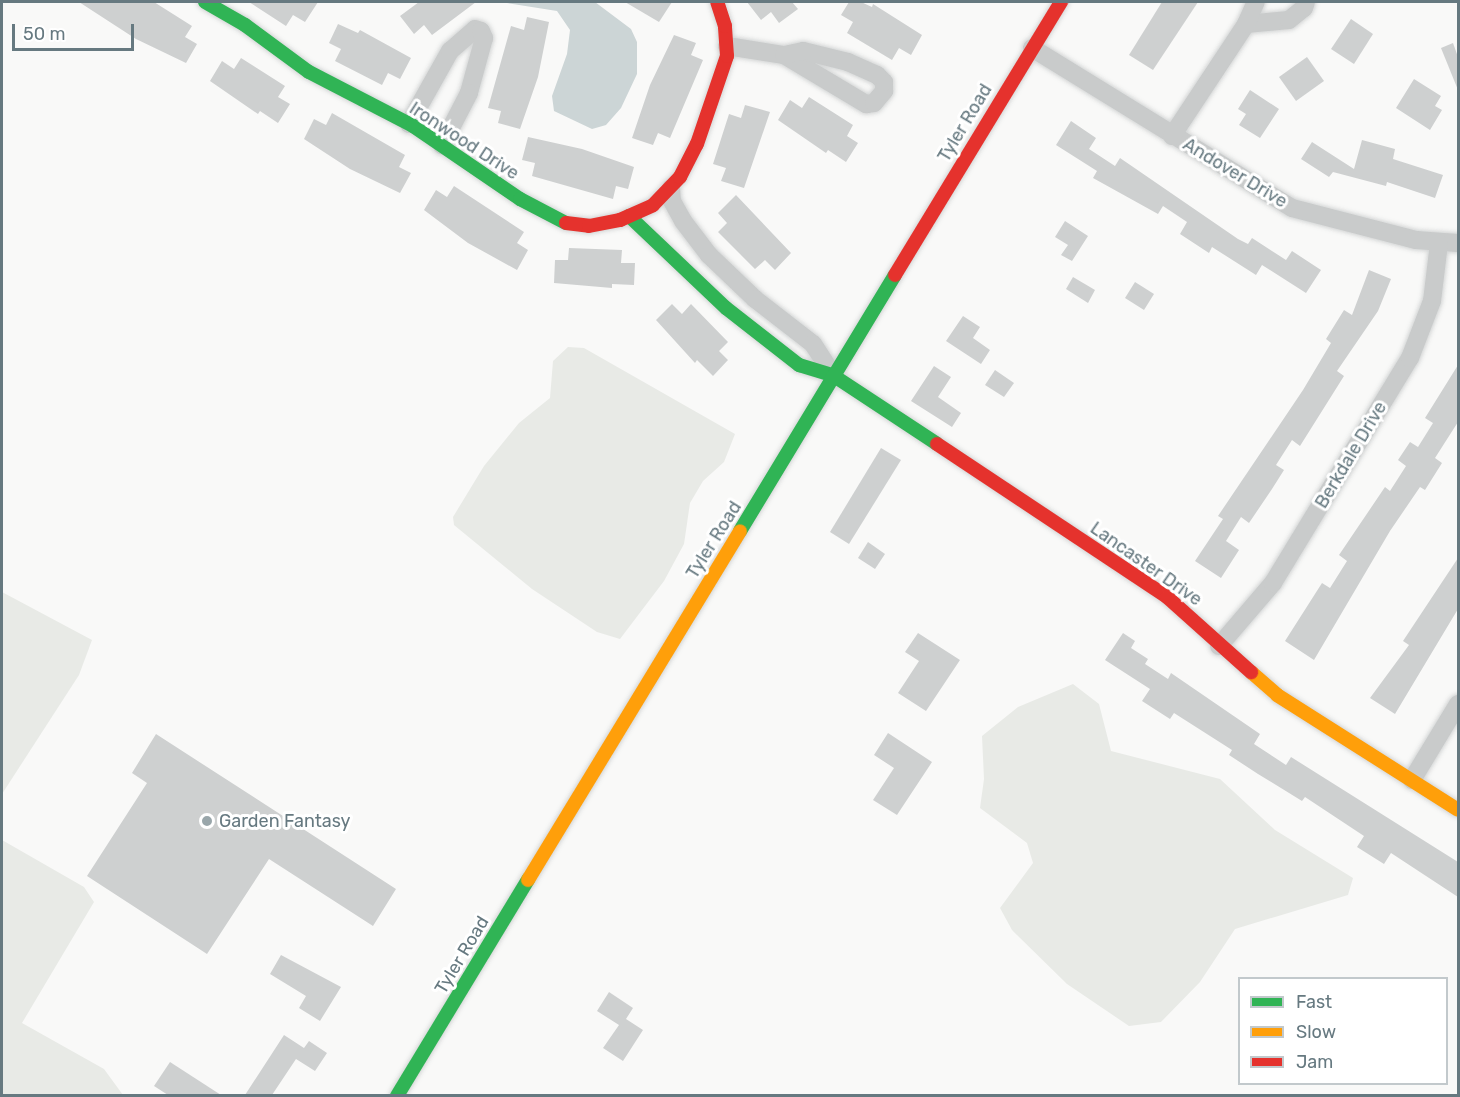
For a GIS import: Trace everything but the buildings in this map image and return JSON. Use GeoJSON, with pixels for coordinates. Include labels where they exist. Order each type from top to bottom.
{"type":"FeatureCollection","features":[{"type":"Feature","properties":{"kind":"street","name":"Ironwood Drive"},"geometry":{"type":"LineString","coordinates":[[204,2],[245,25],[309,72],[409,124],[520,199],[567,224],[590,226],[629,216],[653,205],[671,188],[697,144],[720,82],[728,46]]}},
{"type":"Feature","properties":{"kind":"street"},"geometry":{"type":"LineString","coordinates":[[717,2],[728,46],[784,55],[803,51],[848,62],[876,75],[884,82],[884,91],[874,103],[866,104],[784,55]]}},
{"type":"Feature","properties":{"kind":"street","name":"Tyler Road"},"geometry":{"type":"LineString","coordinates":[[397,1095],[1061,2]]}},
{"type":"Feature","properties":{"kind":"street"},"geometry":{"type":"LineString","coordinates":[[1172,136],[1246,24],[1256,2]]}},
{"type":"Feature","properties":{"kind":"street"},"geometry":{"type":"LineString","coordinates":[[1246,24],[1289,20],[1304,8],[1306,2]]}},
{"type":"Feature","properties":{"kind":"street"},"geometry":{"type":"LineString","coordinates":[[409,124],[450,51],[475,29],[481,31],[484,38],[469,93],[442,145]]}},
{"type":"Feature","properties":{"kind":"street","name":"Andover Drive"},"geometry":{"type":"LineString","coordinates":[[1032,48],[1292,208],[1439,243],[1458,243]]}},
{"type":"Feature","properties":{"kind":"street"},"geometry":{"type":"LineString","coordinates":[[671,188],[672,201],[683,221],[709,255],[744,289],[813,344],[834,376]]}},
{"type":"Feature","properties":{"kind":"street","name":"Lancaster Drive"},"geometry":{"type":"LineString","coordinates":[[629,216],[726,308],[799,365],[834,376],[1167,597],[1219,646],[1277,695],[1458,810]]}},
{"type":"Feature","properties":{"kind":"street","name":"Berkdale Drive"},"geometry":{"type":"LineString","coordinates":[[1219,646],[1273,583],[1410,358],[1432,301],[1439,243]]}},
{"type":"Feature","properties":{"kind":"street"},"geometry":{"type":"LineString","coordinates":[[726,308],[744,289]]}},
{"type":"Feature","properties":{"kind":"street"},"geometry":{"type":"LineString","coordinates":[[1412,780],[1458,704]]}},
{"type":"Feature","properties":{"kind":"shaded area"},"geometry":{"type":"Polygon","coordinates":[[[501,2],[595,2],[631,29],[637,42],[637,74],[621,108],[606,125],[592,129],[554,111],[552,96],[567,54],[570,30],[557,11],[501,2]]]}},
{"type":"Feature","properties":{"kind":"shaded area"},"geometry":{"type":"Polygon","coordinates":[[[568,347],[584,348],[735,434],[724,462],[703,481],[690,503],[684,544],[664,581],[620,639],[597,632],[532,589],[454,525],[453,517],[484,466],[519,423],[550,398],[553,361],[568,347]]]}},
{"type":"Feature","properties":{"kind":"shaded area"},"geometry":{"type":"Polygon","coordinates":[[[2,592],[92,640],[79,675],[2,794],[2,592]]]}},
{"type":"Feature","properties":{"kind":"shaded area"},"geometry":{"type":"Polygon","coordinates":[[[1073,684],[1099,704],[1111,751],[1220,779],[1275,830],[1353,878],[1348,895],[1235,929],[1200,982],[1161,1022],[1129,1026],[1067,984],[1012,930],[1000,908],[1033,863],[1027,843],[980,808],[984,779],[982,736],[1018,707],[1073,684]]]}},
{"type":"Feature","properties":{"kind":"shaded area"},"geometry":{"type":"Polygon","coordinates":[[[2,840],[84,887],[94,902],[22,1023],[104,1069],[123,1095],[2,1095],[2,840]]]}},
{"type":"Feature","properties":{"kind":"traffic: fast"},"geometry":{"type":"LineString","coordinates":[[205,2],[245,25],[309,72],[413,126],[520,199],[566,223]]}},
{"type":"Feature","properties":{"kind":"traffic: fast"},"geometry":{"type":"LineString","coordinates":[[629,216],[726,308],[799,365],[834,376],[937,444]]}},
{"type":"Feature","properties":{"kind":"traffic: fast"},"geometry":{"type":"LineString","coordinates":[[740,531],[895,275]]}},
{"type":"Feature","properties":{"kind":"traffic: fast"},"geometry":{"type":"LineString","coordinates":[[397,1096],[528,880]]}},
{"type":"Feature","properties":{"kind":"traffic: slow"},"geometry":{"type":"LineString","coordinates":[[528,880],[740,531]]}},
{"type":"Feature","properties":{"kind":"traffic: slow"},"geometry":{"type":"LineString","coordinates":[[1251,672],[1277,695],[1458,810]]}},
{"type":"Feature","properties":{"kind":"traffic: jam"},"geometry":{"type":"LineString","coordinates":[[566,223],[589,226],[620,220],[653,205],[680,177],[697,144],[727,56],[725,26],[717,2]]}},
{"type":"Feature","properties":{"kind":"traffic: jam"},"geometry":{"type":"LineString","coordinates":[[895,275],[1061,2]]}},
{"type":"Feature","properties":{"kind":"traffic: jam"},"geometry":{"type":"LineString","coordinates":[[937,444],[1167,597],[1251,672]]}},
{"type":"Feature","properties":{"kind":"place","name":"Garden Fantasy"},"geometry":{"type":"Point","coordinates":[207,821]}}]}
